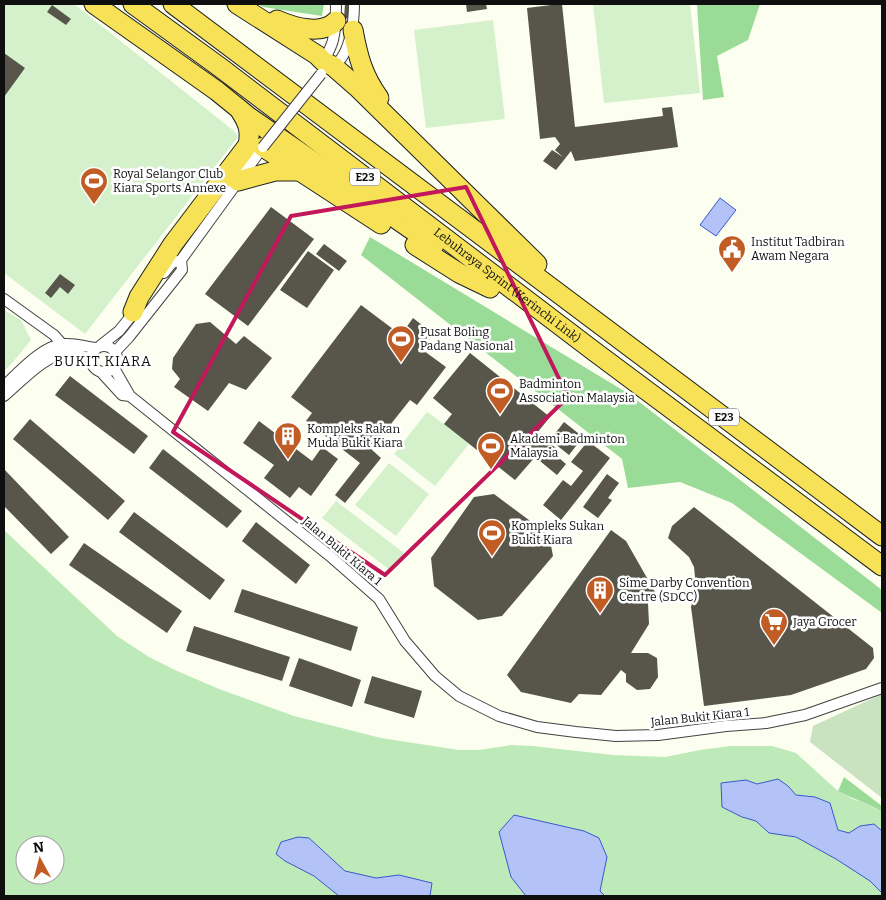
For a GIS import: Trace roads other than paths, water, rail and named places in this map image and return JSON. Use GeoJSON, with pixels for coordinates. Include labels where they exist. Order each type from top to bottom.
{"type":"FeatureCollection","features":[{"type":"Feature","properties":{"kind":"highway"},"geometry":{"type":"LineString","coordinates":[[94,4],[217,91],[241,111],[455,260],[490,288],[569,340],[595,352]]}},
{"type":"Feature","properties":{"kind":"highway","name":"Lebuhraya Sprint (Kerinchi Link)"},"geometry":{"type":"LineString","coordinates":[[133,4],[221,68],[595,352],[882,566]]}},
{"type":"Feature","properties":{"kind":"highway","name":"Lebuhraya Sprint (Kerinchi Link)"},"geometry":{"type":"LineString","coordinates":[[172,4],[882,536]]}},
{"type":"Feature","properties":{"kind":"highway"},"geometry":{"type":"LineString","coordinates":[[237,4],[317,55],[326,68],[392,121],[596,320]]}},
{"type":"Feature","properties":{"kind":"highway"},"geometry":{"type":"LineString","coordinates":[[259,17],[269,17],[292,27],[302,29],[328,26],[342,18],[364,73],[385,106],[392,121]]}},
{"type":"Feature","properties":{"kind":"highway"},"geometry":{"type":"LineString","coordinates":[[134,312],[139,297],[173,244],[248,145],[251,134],[248,123],[241,111]]}},
{"type":"Feature","properties":{"kind":"highway"},"geometry":{"type":"LineString","coordinates":[[263,147],[459,273],[490,288]]}},
{"type":"Feature","properties":{"kind":"highway"},"geometry":{"type":"LineString","coordinates":[[238,181],[275,171],[299,171]]}},
{"type":"Feature","properties":{"kind":"street"},"geometry":{"type":"LineString","coordinates":[[326,68],[342,18],[354,4]]}},
{"type":"Feature","properties":{"kind":"street"},"geometry":{"type":"LineString","coordinates":[[90,358],[98,347],[119,331],[172,263],[181,260],[263,147],[326,68],[347,46],[342,18]]}},
{"type":"Feature","properties":{"kind":"street"},"geometry":{"type":"LineString","coordinates":[[115,352],[182,270],[181,260]]}},
{"type":"Feature","properties":{"kind":"street"},"geometry":{"type":"LineString","coordinates":[[4,299],[62,344]]}},
{"type":"Feature","properties":{"kind":"street"},"geometry":{"type":"LineString","coordinates":[[4,386],[42,352],[62,344],[108,346],[115,352],[117,360],[114,368],[102,372],[92,366],[90,358]]}},
{"type":"Feature","properties":{"kind":"street"},"geometry":{"type":"LineString","coordinates":[[4,396],[45,361],[57,354],[71,353],[90,358]]}},
{"type":"Feature","properties":{"kind":"street","name":"Jalan Bukit Kiara 1"},"geometry":{"type":"LineString","coordinates":[[114,368],[130,396],[322,549],[379,599],[405,641],[435,676],[460,696],[499,716],[537,727],[576,732],[616,736],[658,735],[766,723],[805,714],[882,688]]}},
{"type":"Feature","properties":{"kind":"street","name":"Jalan Bukit Kiara 1"},"geometry":{"type":"LineString","coordinates":[[102,372],[122,395],[130,396]]}},
{"type":"Feature","properties":{"kind":"water"},"geometry":{"type":"Polygon","coordinates":[[[720,198],[736,210],[716,236],[700,225],[720,198]]]}},
{"type":"Feature","properties":{"kind":"water"},"geometry":{"type":"Polygon","coordinates":[[[778,779],[796,795],[815,797],[830,803],[838,830],[849,833],[860,826],[874,824],[882,831],[882,893],[870,881],[836,859],[796,837],[769,833],[756,821],[742,817],[722,807],[721,783],[746,780],[757,784],[778,779]]]}},
{"type":"Feature","properties":{"kind":"water"},"geometry":{"type":"Polygon","coordinates":[[[514,815],[584,831],[599,838],[607,857],[600,891],[605,896],[526,896],[511,877],[499,832],[514,815]]]}},
{"type":"Feature","properties":{"kind":"water"},"geometry":{"type":"Polygon","coordinates":[[[298,837],[309,838],[345,871],[376,878],[399,875],[432,883],[430,896],[339,896],[314,876],[285,861],[276,854],[281,842],[298,837]]]}},
{"type":"Feature","properties":{"kind":"place","name":"Royal Selangor Club Kiara Sports Annexe"},"geometry":{"type":"Point","coordinates":[94,205]}},
{"type":"Feature","properties":{"kind":"place","name":"Institut Tadbiran Awam Negara"},"geometry":{"type":"Point","coordinates":[732,273]}},
{"type":"Feature","properties":{"kind":"place","name":"Pusat Boling Padang Nasional"},"geometry":{"type":"Point","coordinates":[401,363]}},
{"type":"Feature","properties":{"kind":"place","name":"Badminton Association Malaysia"},"geometry":{"type":"Point","coordinates":[500,415]}},
{"type":"Feature","properties":{"kind":"place","name":"Kompleks Rakan Muda Bukit Kiara"},"geometry":{"type":"Point","coordinates":[288,460]}},
{"type":"Feature","properties":{"kind":"place","name":"Akademi Badminton Malaysia"},"geometry":{"type":"Point","coordinates":[491,470]}},
{"type":"Feature","properties":{"kind":"place","name":"Kompleks Sukan Bukit Kiara"},"geometry":{"type":"Point","coordinates":[492,557]}},
{"type":"Feature","properties":{"kind":"place","name":"Sime Darby Convention Centre (SDCC)"},"geometry":{"type":"Point","coordinates":[600,614]}},
{"type":"Feature","properties":{"kind":"place","name":"Jaya Grocer"},"geometry":{"type":"Point","coordinates":[774,646]}},
{"type":"Feature","properties":{"kind":"district","name":"BUKIT KIARA"},"geometry":{"type":"Point","coordinates":[103,361]}}]}
